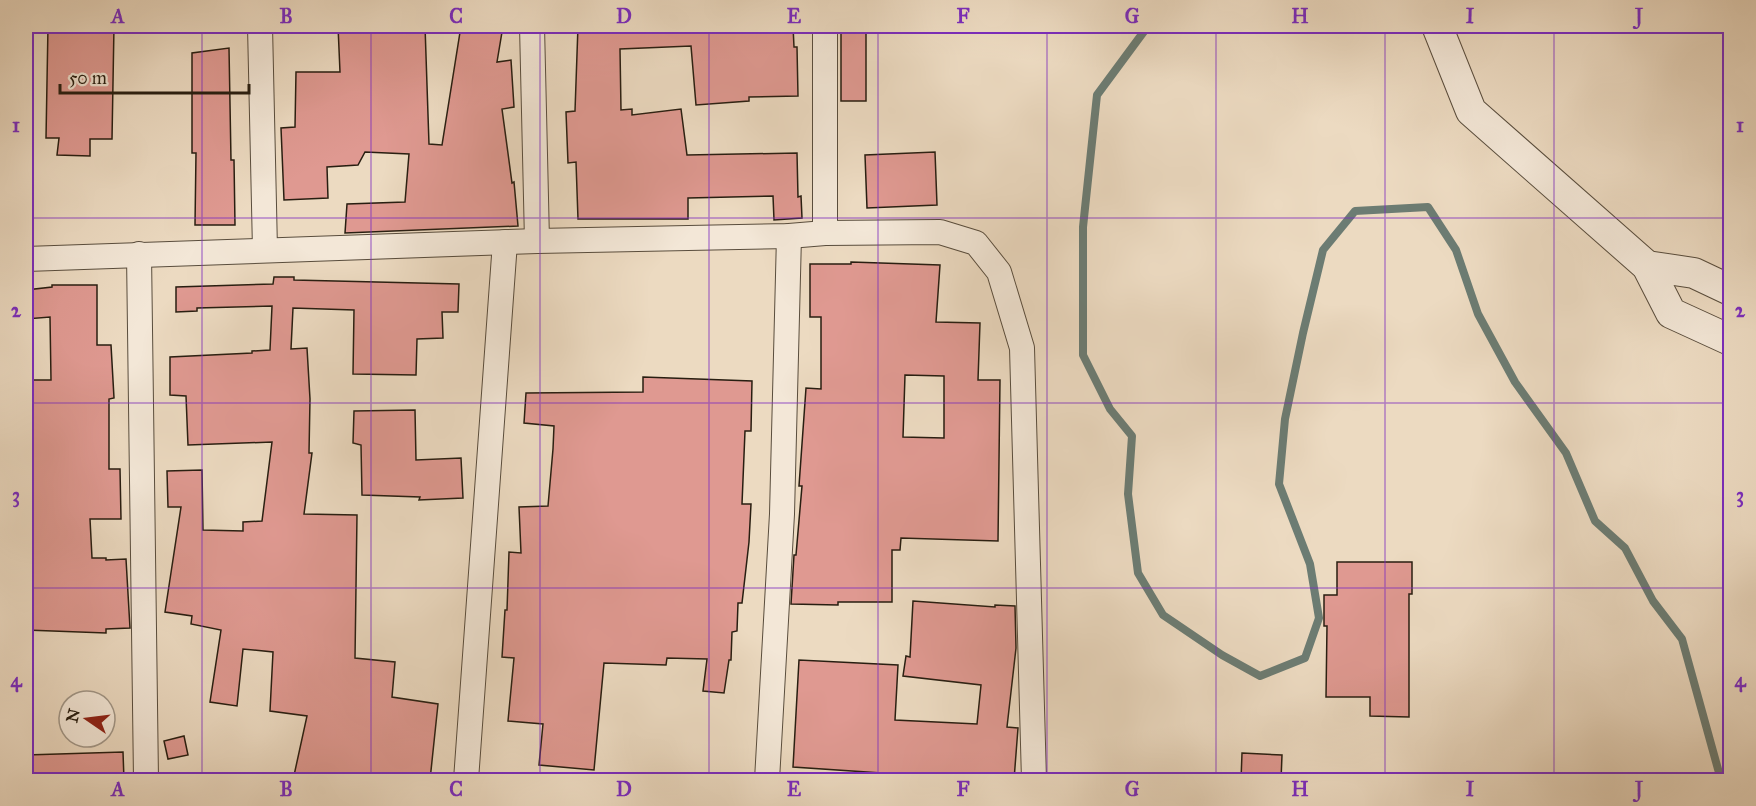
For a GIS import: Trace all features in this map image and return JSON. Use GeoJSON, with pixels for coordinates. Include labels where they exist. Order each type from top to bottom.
{"type":"FeatureCollection","features":[{"type":"Feature","properties":{"kind":"street"},"geometry":{"type":"LineString","coordinates":[[260,26],[265,250]]}},
{"type":"Feature","properties":{"kind":"street"},"geometry":{"type":"LineString","coordinates":[[531,26],[537,242]]}},
{"type":"Feature","properties":{"kind":"street"},"geometry":{"type":"LineString","coordinates":[[825,26],[825,233]]}},
{"type":"Feature","properties":{"kind":"street"},"geometry":{"type":"LineString","coordinates":[[1437,26],[1471,111],[1647,266],[1671,313],[1731,340]]}},
{"type":"Feature","properties":{"kind":"street"},"geometry":{"type":"LineString","coordinates":[[26,258],[505,242],[789,236],[825,233],[940,232],[976,243],[999,272],[1022,348],[1034,780]]}},
{"type":"Feature","properties":{"kind":"street"},"geometry":{"type":"LineString","coordinates":[[767,780],[782,514],[789,236]]}},
{"type":"Feature","properties":{"kind":"street"},"geometry":{"type":"LineString","coordinates":[[466,780],[505,242]]}},
{"type":"Feature","properties":{"kind":"street"},"geometry":{"type":"LineString","coordinates":[[139,254],[146,780]]}},
{"type":"Feature","properties":{"kind":"street"},"geometry":{"type":"LineString","coordinates":[[1647,266],[1694,273],[1731,290]]}},
{"type":"Feature","properties":{"kind":"building"},"geometry":{"type":"Polygon","coordinates":[[[48,26],[114,26],[112,139],[90,139],[90,156],[57,155],[59,138],[46,138],[48,26]]]}},
{"type":"Feature","properties":{"kind":"building"},"geometry":{"type":"Polygon","coordinates":[[[338,26],[425,26],[429,144],[442,145],[461,26],[503,26],[497,62],[511,60],[514,107],[502,109],[512,183],[514,182],[518,226],[345,233],[347,204],[405,202],[409,154],[365,152],[358,165],[327,167],[328,198],[284,200],[281,128],[295,127],[296,72],[340,72],[338,26]]]}},
{"type":"Feature","properties":{"kind":"building"},"geometry":{"type":"Polygon","coordinates":[[[578,26],[793,26],[794,47],[797,47],[798,96],[749,97],[749,101],[696,105],[691,46],[620,49],[621,110],[632,109],[632,115],[681,109],[687,155],[797,153],[798,197],[801,196],[802,218],[774,220],[773,196],[688,198],[688,219],[578,219],[576,162],[568,163],[566,112],[575,111],[578,26]]]}},
{"type":"Feature","properties":{"kind":"building"},"geometry":{"type":"Polygon","coordinates":[[[841,27],[866,27],[866,101],[841,101],[841,27]]]}},
{"type":"Feature","properties":{"kind":"building"},"geometry":{"type":"Polygon","coordinates":[[[229,48],[235,225],[195,225],[196,153],[192,153],[192,53],[229,48]]]}},
{"type":"Feature","properties":{"kind":"building"},"geometry":{"type":"Polygon","coordinates":[[[935,152],[937,205],[867,208],[865,155],[935,152]]]}},
{"type":"Feature","properties":{"kind":"building"},"geometry":{"type":"Polygon","coordinates":[[[851,262],[940,265],[936,322],[980,323],[978,380],[1000,380],[998,541],[901,538],[900,550],[892,550],[892,602],[838,602],[838,605],[791,604],[802,486],[799,486],[806,388],[821,389],[821,317],[810,317],[810,264],[851,264],[851,262]],[[905,375],[903,437],[944,438],[944,376],[905,375]]]}},
{"type":"Feature","properties":{"kind":"building"},"geometry":{"type":"Polygon","coordinates":[[[274,277],[294,277],[294,280],[459,284],[458,312],[442,312],[443,338],[417,339],[416,375],[353,374],[354,310],[293,308],[291,349],[307,348],[310,399],[309,453],[312,453],[304,514],[357,515],[355,658],[395,662],[392,697],[438,704],[430,780],[293,780],[307,716],[270,711],[273,652],[243,649],[237,706],[210,702],[221,630],[191,624],[192,616],[165,612],[181,507],[168,507],[167,471],[202,470],[203,530],[243,531],[243,522],[262,521],[272,442],[188,445],[186,396],[170,395],[170,357],[270,350],[272,306],[197,308],[197,311],[176,312],[176,287],[273,284],[274,277]]]}},
{"type":"Feature","properties":{"kind":"building"},"geometry":{"type":"Polygon","coordinates":[[[52,285],[97,285],[97,345],[111,345],[114,398],[109,399],[109,469],[120,469],[121,519],[90,519],[92,558],[126,559],[130,628],[106,629],[106,633],[26,630],[26,380],[51,380],[50,317],[26,319],[26,290],[52,287],[52,285]]]}},
{"type":"Feature","properties":{"kind":"building"},"geometry":{"type":"Polygon","coordinates":[[[643,377],[752,381],[751,431],[745,431],[742,504],[751,504],[749,542],[742,603],[738,603],[737,631],[732,632],[731,660],[729,660],[724,693],[703,691],[707,659],[667,658],[666,665],[604,663],[594,770],[539,765],[543,724],[508,721],[514,658],[502,657],[505,610],[507,610],[509,552],[521,553],[519,507],[548,506],[554,426],[524,423],[526,393],[643,392],[643,377]]]}},
{"type":"Feature","properties":{"kind":"building"},"geometry":{"type":"Polygon","coordinates":[[[415,410],[416,460],[461,458],[463,498],[419,500],[420,497],[362,495],[361,445],[353,443],[354,411],[415,410]]]}},
{"type":"Feature","properties":{"kind":"building"},"geometry":{"type":"Polygon","coordinates":[[[1337,562],[1412,562],[1412,594],[1409,594],[1409,717],[1370,716],[1370,697],[1326,697],[1327,626],[1324,626],[1324,595],[1337,595],[1337,562]]]}},
{"type":"Feature","properties":{"kind":"building"},"geometry":{"type":"Polygon","coordinates":[[[913,601],[995,607],[995,605],[1015,606],[1016,648],[1007,727],[1018,728],[1014,780],[896,780],[896,774],[793,767],[799,660],[898,665],[895,720],[977,724],[981,685],[903,676],[906,656],[910,657],[913,601]]]}},
{"type":"Feature","properties":{"kind":"building"},"geometry":{"type":"Polygon","coordinates":[[[184,736],[188,755],[168,759],[164,741],[184,736]]]}},
{"type":"Feature","properties":{"kind":"building"},"geometry":{"type":"Polygon","coordinates":[[[123,752],[124,780],[26,780],[26,755],[123,752]]]}},
{"type":"Feature","properties":{"kind":"building"},"geometry":{"type":"Polygon","coordinates":[[[1242,753],[1282,755],[1281,780],[1241,780],[1242,753]]]}},
{"type":"Feature","properties":{"kind":"waterway"},"geometry":{"type":"LineString","coordinates":[[1148,26],[1097,95],[1083,227],[1083,355],[1110,409],[1132,436],[1128,494],[1138,573],[1163,615],[1222,655],[1260,676],[1305,658],[1319,618],[1310,564],[1279,484],[1285,419],[1323,250],[1355,211],[1428,207],[1456,250],[1478,314],[1515,382],[1566,453],[1595,521],[1625,548],[1653,601],[1682,639],[1721,780]]}}]}
